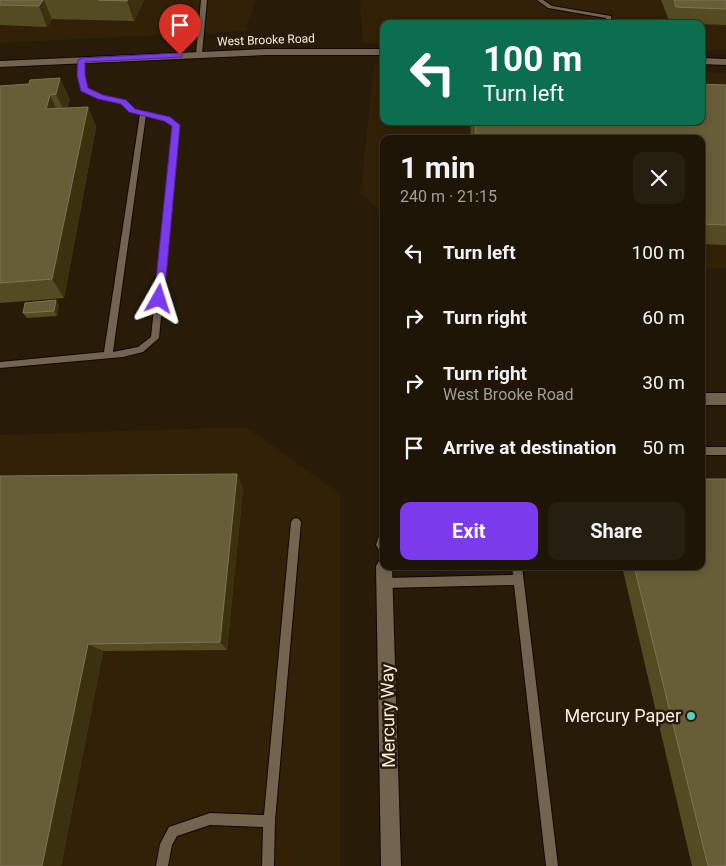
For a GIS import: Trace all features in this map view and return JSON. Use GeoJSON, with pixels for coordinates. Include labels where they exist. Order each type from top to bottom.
{"type":"FeatureCollection","features":[{"type":"Feature","properties":{"kind":"street","name":"West Brooke Road"},"geometry":{"type":"LineString","coordinates":[[0,64],[315,50],[380,52]]}},
{"type":"Feature","properties":{"kind":"street"},"geometry":{"type":"LineString","coordinates":[[705,61],[726,62]]}},
{"type":"Feature","properties":{"kind":"street"},"geometry":{"type":"LineString","coordinates":[[705,399],[726,399]]}},
{"type":"Feature","properties":{"kind":"street","name":"Mercury Way"},"geometry":{"type":"LineString","coordinates":[[384,574],[391,866]]}},
{"type":"Feature","properties":{"kind":"lane"},"geometry":{"type":"LineString","coordinates":[[199,54],[204,0]]}},
{"type":"Feature","properties":{"kind":"lane"},"geometry":{"type":"LineString","coordinates":[[540,0],[550,7],[609,17],[609,20]]}},
{"type":"Feature","properties":{"kind":"lane"},"geometry":{"type":"LineString","coordinates":[[0,364],[108,355],[140,350],[155,338],[176,125],[167,119],[143,114],[132,110],[123,102],[100,97],[84,89],[81,75],[81,60]]}},
{"type":"Feature","properties":{"kind":"lane"},"geometry":{"type":"LineString","coordinates":[[108,355],[143,114]]}},
{"type":"Feature","properties":{"kind":"lane"},"geometry":{"type":"LineString","coordinates":[[705,451],[726,451]]}},
{"type":"Feature","properties":{"kind":"lane"},"geometry":{"type":"LineString","coordinates":[[268,866],[269,821],[296,522]]}},
{"type":"Feature","properties":{"kind":"lane"},"geometry":{"type":"LineString","coordinates":[[518,570],[552,866]]}},
{"type":"Feature","properties":{"kind":"lane"},"geometry":{"type":"LineString","coordinates":[[384,574],[519,580]]}},
{"type":"Feature","properties":{"kind":"lane"},"geometry":{"type":"LineString","coordinates":[[162,866],[166,844],[173,831],[210,819],[269,821]]}},
{"type":"Feature","properties":{"kind":"shaded area"},"geometry":{"type":"Polygon","coordinates":[[[0,0],[256,0],[245,31],[0,43],[0,0]]]}},
{"type":"Feature","properties":{"kind":"shaded area"},"geometry":{"type":"Polygon","coordinates":[[[360,0],[726,0],[726,50],[705,50],[705,20],[380,20],[380,44],[363,43],[360,0]]]}},
{"type":"Feature","properties":{"kind":"shaded area"},"geometry":{"type":"Polygon","coordinates":[[[374,63],[380,64],[380,125],[705,125],[705,72],[726,73],[726,268],[705,269],[705,135],[380,135],[380,211],[361,193],[374,63]]]}},
{"type":"Feature","properties":{"kind":"shaded area"},"geometry":{"type":"Polygon","coordinates":[[[246,427],[340,494],[340,866],[0,866],[0,435],[246,427]]]}},
{"type":"Feature","properties":{"kind":"building"},"geometry":{"type":"Polygon","coordinates":[[[0,0],[43,0],[39,6],[0,5],[0,0]]]}},
{"type":"Feature","properties":{"kind":"building"},"geometry":{"type":"Polygon","coordinates":[[[674,0],[726,0],[726,9],[676,7],[674,0]]]}},
{"type":"Feature","properties":{"kind":"building"},"geometry":{"type":"Polygon","coordinates":[[[60,78],[56,94],[50,95],[46,109],[88,107],[52,279],[0,283],[0,86],[29,84],[30,80],[60,78]]]}},
{"type":"Feature","properties":{"kind":"building"},"geometry":{"type":"Polygon","coordinates":[[[705,84],[726,85],[726,225],[705,224],[705,135],[476,135],[475,125],[705,125],[705,84]]]}},
{"type":"Feature","properties":{"kind":"building"},"geometry":{"type":"Polygon","coordinates":[[[56,300],[54,311],[23,313],[25,303],[56,300]]]}},
{"type":"Feature","properties":{"kind":"building"},"geometry":{"type":"Polygon","coordinates":[[[237,474],[220,642],[88,644],[42,866],[0,866],[0,476],[237,474]]]}},
{"type":"Feature","properties":{"kind":"building","name":"Mercury Paper"},"geometry":{"type":"Polygon","coordinates":[[[705,479],[726,479],[726,866],[708,866],[635,570],[705,570],[705,479]]]}},
{"type":"Feature","properties":{"kind":"place","name":"Mercury Paper"},"geometry":{"type":"Point","coordinates":[691,716]}},
{"type":"Feature","properties":{"kind":"route"},"geometry":{"type":"LineString","coordinates":[[159,299],[176,125],[167,119],[132,110],[123,102],[100,97],[84,89],[81,75],[81,60],[180,55]]}}]}
